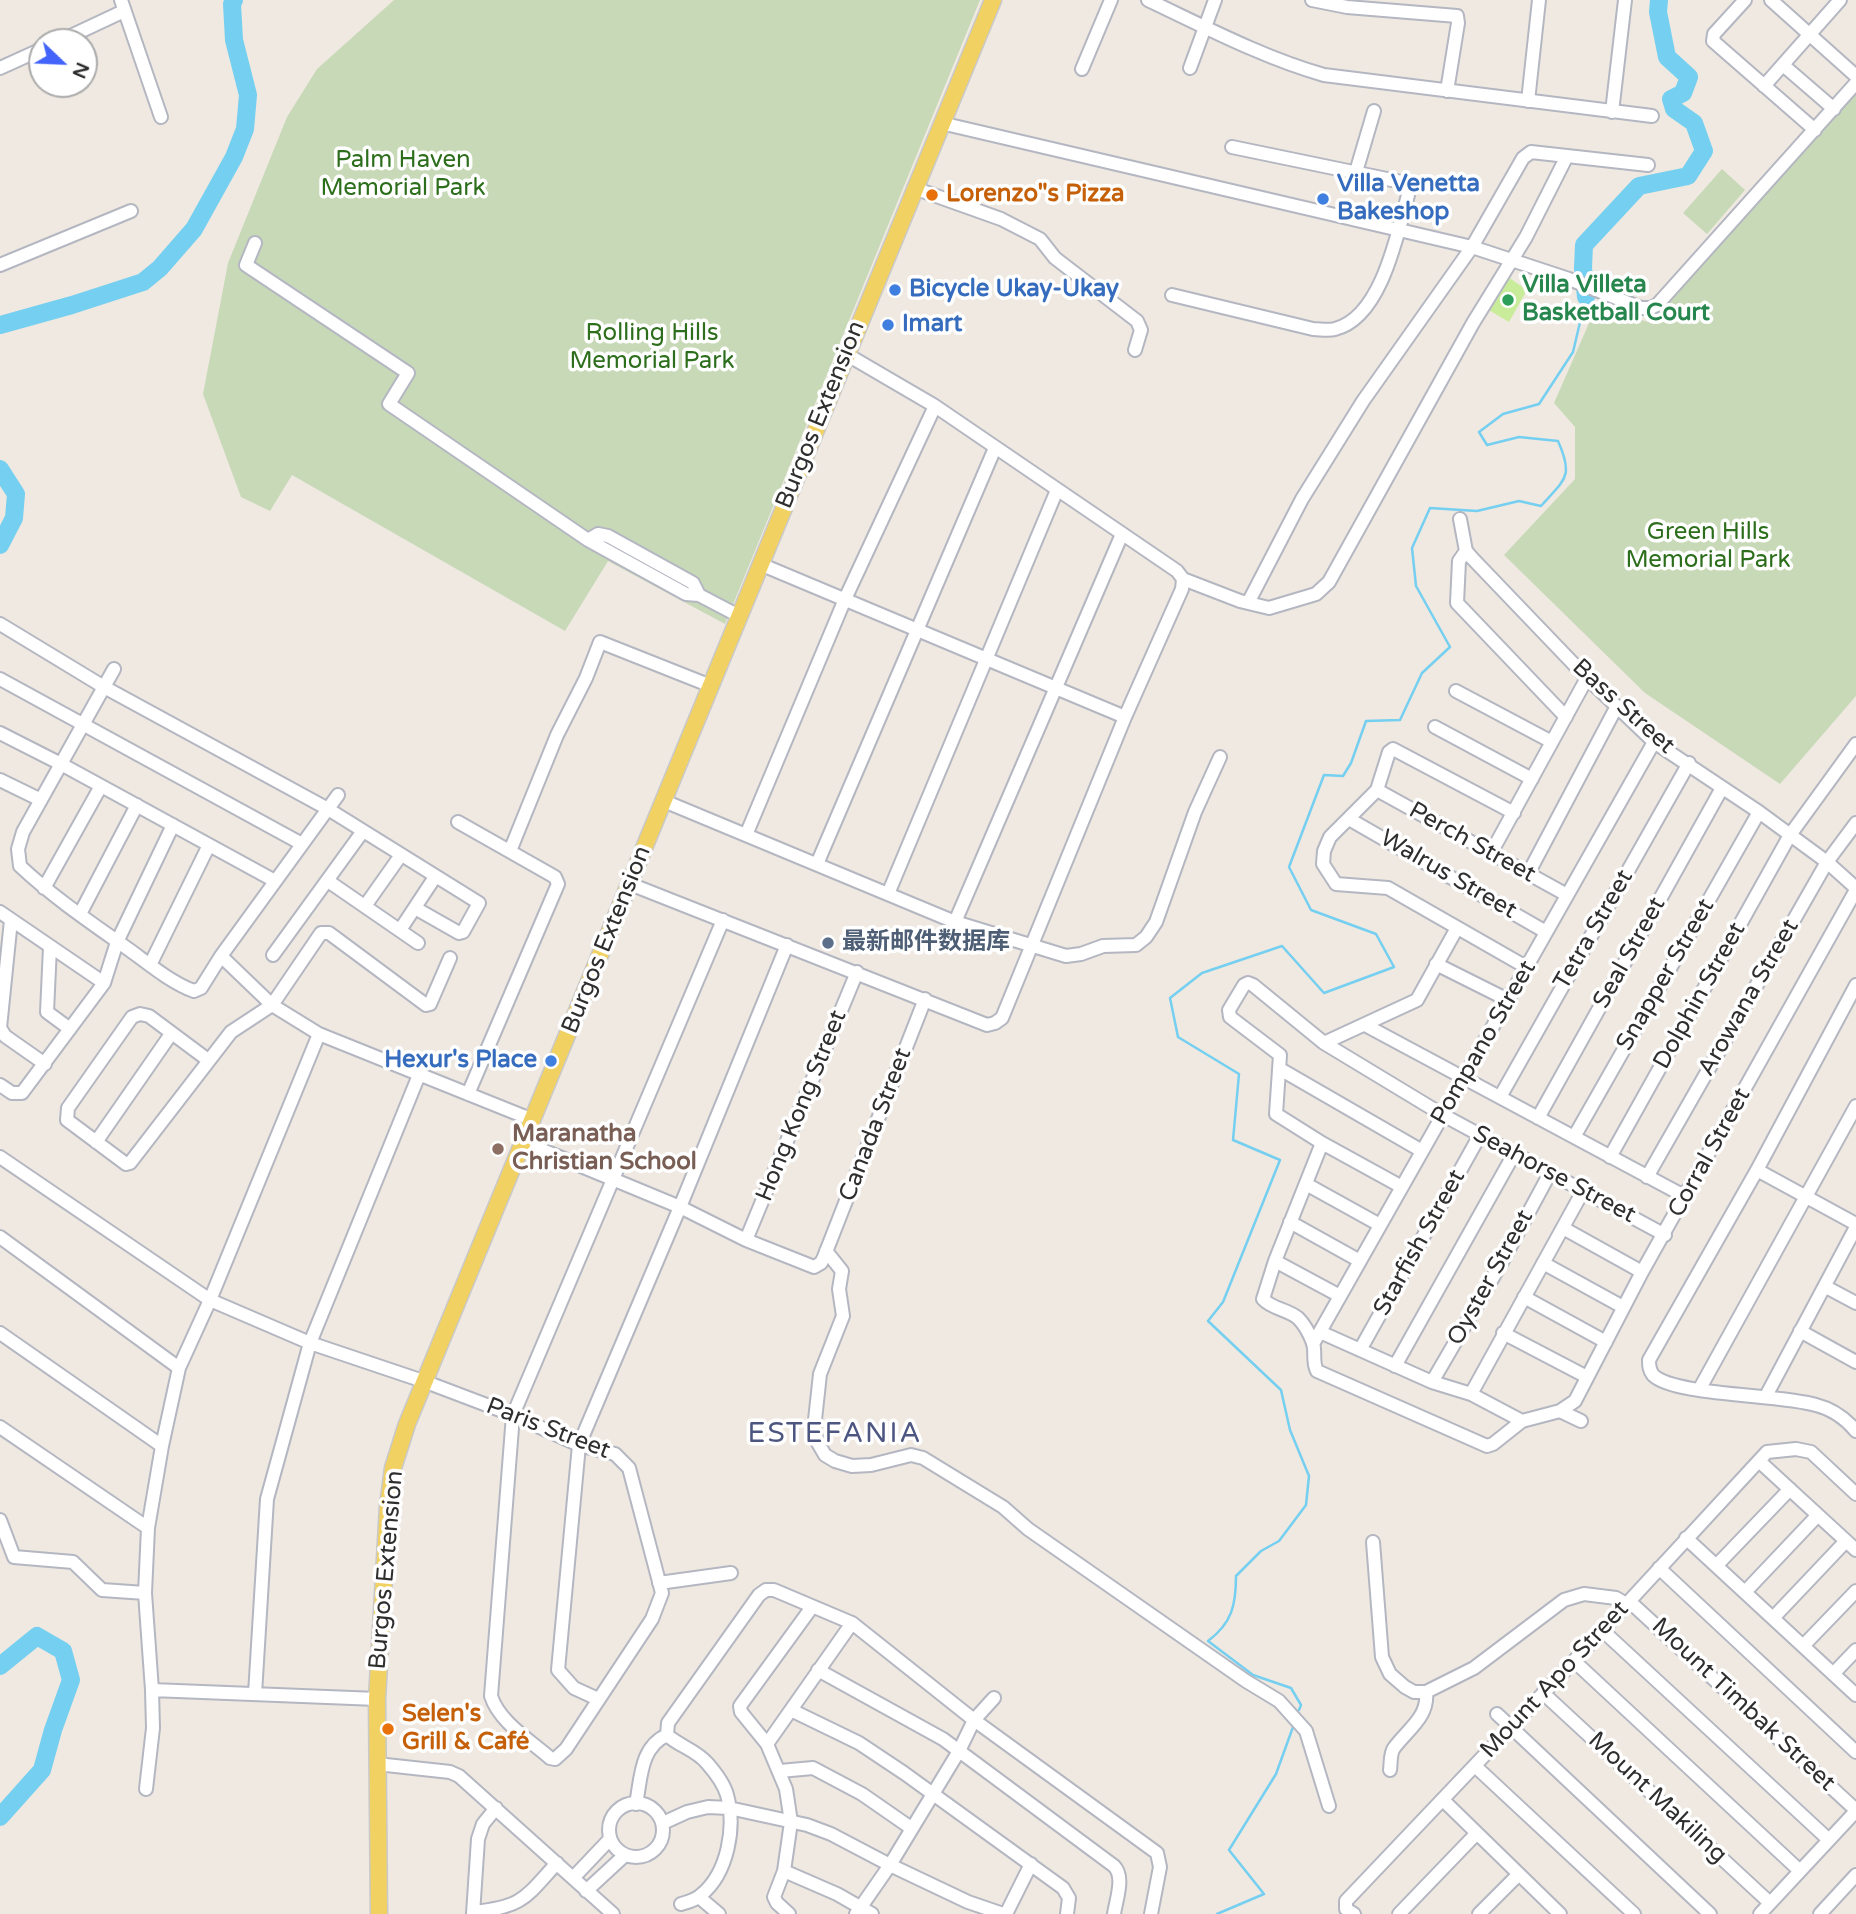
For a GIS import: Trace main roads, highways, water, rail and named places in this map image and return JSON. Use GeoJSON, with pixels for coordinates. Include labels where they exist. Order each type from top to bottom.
{"type":"FeatureCollection","features":[{"type":"Feature","properties":{"kind":"main road","name":"Burgos Extension"},"geometry":{"type":"LineString","coordinates":[[379,1914],[377,1699],[388,1506],[393,1468],[407,1424],[993,0]]}},
{"type":"Feature","properties":{"kind":"waterway"},"geometry":{"type":"LineString","coordinates":[[0,325],[143,282],[160,268],[194,229],[234,157],[245,129],[248,95],[234,40],[234,0]]}},
{"type":"Feature","properties":{"kind":"waterway"},"geometry":{"type":"LineString","coordinates":[[1586,297],[1584,245],[1639,186],[1688,176],[1704,151],[1694,123],[1674,109],[1671,99],[1683,93],[1689,77],[1667,57],[1658,12],[1659,0]]}},
{"type":"Feature","properties":{"kind":"waterway"},"geometry":{"type":"LineString","coordinates":[[1299,1710],[1301,1705],[1291,1688],[1253,1675],[1208,1641],[1223,1627],[1231,1613],[1236,1576],[1261,1551],[1279,1541],[1306,1505],[1309,1476],[1290,1430],[1281,1390],[1208,1321],[1223,1302],[1280,1160],[1233,1140],[1239,1074],[1178,1037],[1170,998],[1202,973],[1282,946],[1324,993],[1394,967],[1376,934],[1311,910],[1289,867],[1324,775],[1343,776],[1351,763],[1366,721],[1400,720],[1422,673],[1450,647],[1416,586],[1412,548],[1430,508],[1477,511],[1519,501],[1541,506],[1565,477],[1565,463],[1558,441],[1519,437],[1487,445],[1479,432],[1503,414],[1539,404],[1573,352],[1586,297]]}},
{"type":"Feature","properties":{"kind":"waterway"},"geometry":{"type":"LineString","coordinates":[[0,469],[16,494],[14,518],[0,545]]}},
{"type":"Feature","properties":{"kind":"waterway"},"geometry":{"type":"LineString","coordinates":[[0,1666],[37,1636],[63,1651],[71,1680],[42,1770],[0,1817]]}},
{"type":"Feature","properties":{"kind":"waterway"},"geometry":{"type":"LineString","coordinates":[[1217,1914],[1264,1894],[1229,1850],[1276,1774],[1293,1727]]}},
{"type":"Feature","properties":{"kind":"place","name":"Lorenzo\"s Pizza"},"geometry":{"type":"Point","coordinates":[932,195]}},
{"type":"Feature","properties":{"kind":"place","name":"Villa Venetta Bakeshop"},"geometry":{"type":"Point","coordinates":[1323,199]}},
{"type":"Feature","properties":{"kind":"place","name":"Bicycle Ukay-Ukay"},"geometry":{"type":"Point","coordinates":[895,290]}},
{"type":"Feature","properties":{"kind":"place","name":"Villa Villeta Basketball Court"},"geometry":{"type":"Point","coordinates":[1508,300]}},
{"type":"Feature","properties":{"kind":"place","name":"Imart"},"geometry":{"type":"Point","coordinates":[888,325]}},
{"type":"Feature","properties":{"kind":"place","name":"最新邮件数据库"},"geometry":{"type":"Point","coordinates":[828,943]}},
{"type":"Feature","properties":{"kind":"place","name":"Hexur's Place"},"geometry":{"type":"Point","coordinates":[551,1061]}},
{"type":"Feature","properties":{"kind":"place","name":"Maranatha Christian School"},"geometry":{"type":"Point","coordinates":[498,1149]}},
{"type":"Feature","properties":{"kind":"place","name":"Selen's Grill & Café"},"geometry":{"type":"Point","coordinates":[388,1729]}},
{"type":"Feature","properties":{"kind":"district","name":"ESTEFANIA"},"geometry":{"type":"Point","coordinates":[835,1435]}},
{"type":"Feature","properties":{"kind":"park label","name":"Palm Haven Memorial Park"},"geometry":{"type":"Point","coordinates":[403,175]}},
{"type":"Feature","properties":{"kind":"park label","name":"Rolling Hills Memorial Park"},"geometry":{"type":"Point","coordinates":[652,348]}},
{"type":"Feature","properties":{"kind":"park label","name":"Green Hills Memorial Park"},"geometry":{"type":"Point","coordinates":[1708,547]}}]}
